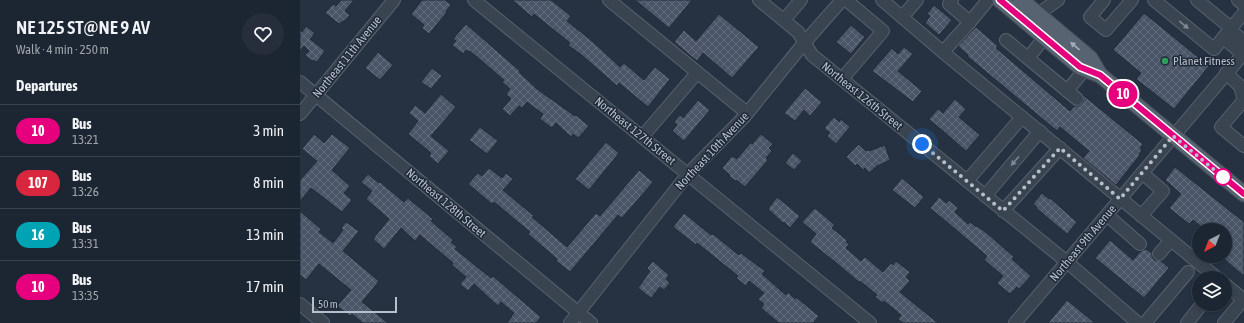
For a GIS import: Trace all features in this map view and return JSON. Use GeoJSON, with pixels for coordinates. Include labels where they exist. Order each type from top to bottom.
{"type":"FeatureCollection","features":[{"type":"Feature","properties":{"kind":"main road"},"geometry":{"type":"LineString","coordinates":[[1000,0],[1080,67],[1100,75]]}},
{"type":"Feature","properties":{"kind":"main road"},"geometry":{"type":"LineString","coordinates":[[1021,0],[1090,58],[1100,75],[1244,194]]}},
{"type":"Feature","properties":{"kind":"street","name":"Northeast 11th Avenue"},"geometry":{"type":"LineString","coordinates":[[300,114],[394,0]]}},
{"type":"Feature","properties":{"kind":"street","name":"Northeast 127th Street"},"geometry":{"type":"LineString","coordinates":[[474,0],[870,323]]}},
{"type":"Feature","properties":{"kind":"street"},"geometry":{"type":"LineString","coordinates":[[609,0],[747,113]]}},
{"type":"Feature","properties":{"kind":"street","name":"Northeast 126th Street"},"geometry":{"type":"LineString","coordinates":[[760,0],[798,32],[812,55],[1067,262],[1138,323]]}},
{"type":"Feature","properties":{"kind":"street"},"geometry":{"type":"LineString","coordinates":[[784,20],[801,0]]}},
{"type":"Feature","properties":{"kind":"street","name":"Northeast 10th Avenue"},"geometry":{"type":"LineString","coordinates":[[570,323],[688,174],[747,113],[804,43],[842,0]]}},
{"type":"Feature","properties":{"kind":"street"},"geometry":{"type":"LineString","coordinates":[[842,79],[883,30],[846,0]]}},
{"type":"Feature","properties":{"kind":"street"},"geometry":{"type":"LineString","coordinates":[[882,0],[1209,271]]}},
{"type":"Feature","properties":{"kind":"street"},"geometry":{"type":"LineString","coordinates":[[902,17],[917,0]]}},
{"type":"Feature","properties":{"kind":"street"},"geometry":{"type":"LineString","coordinates":[[952,0],[949,4],[970,22]]}},
{"type":"Feature","properties":{"kind":"street"},"geometry":{"type":"LineString","coordinates":[[943,52],[988,0]]}},
{"type":"Feature","properties":{"kind":"street"},"geometry":{"type":"LineString","coordinates":[[1038,14],[1058,0]]}},
{"type":"Feature","properties":{"kind":"street"},"geometry":{"type":"LineString","coordinates":[[1104,0],[1090,17],[1106,30],[1132,0]]}},
{"type":"Feature","properties":{"kind":"street"},"geometry":{"type":"LineString","coordinates":[[1154,0],[1214,49],[1244,13]]}},
{"type":"Feature","properties":{"kind":"street"},"geometry":{"type":"LineString","coordinates":[[1197,0],[1228,32],[1243,53]]}},
{"type":"Feature","properties":{"kind":"street"},"geometry":{"type":"LineString","coordinates":[[1238,0],[1244,5]]}},
{"type":"Feature","properties":{"kind":"street"},"geometry":{"type":"LineString","coordinates":[[1228,32],[1244,41]]}},
{"type":"Feature","properties":{"kind":"street"},"geometry":{"type":"LineString","coordinates":[[1028,58],[1045,38]]}},
{"type":"Feature","properties":{"kind":"street"},"geometry":{"type":"LineString","coordinates":[[1006,40],[1077,99]]}},
{"type":"Feature","properties":{"kind":"street","name":"Northeast 9th Avenue"},"geometry":{"type":"LineString","coordinates":[[1015,323],[1243,53]]}},
{"type":"Feature","properties":{"kind":"street"},"geometry":{"type":"LineString","coordinates":[[1067,91],[1085,70]]}},
{"type":"Feature","properties":{"kind":"street"},"geometry":{"type":"LineString","coordinates":[[642,137],[697,73]]}},
{"type":"Feature","properties":{"kind":"street"},"geometry":{"type":"LineString","coordinates":[[1226,74],[1240,86],[1244,100],[1221,127],[1244,146]]}},
{"type":"Feature","properties":{"kind":"street","name":"Northeast 128th Street"},"geometry":{"type":"LineString","coordinates":[[300,82],[591,323]]}},
{"type":"Feature","properties":{"kind":"street"},"geometry":{"type":"LineString","coordinates":[[967,181],[1022,117]]}},
{"type":"Feature","properties":{"kind":"street"},"geometry":{"type":"LineString","coordinates":[[985,196],[1040,131]]}},
{"type":"Feature","properties":{"kind":"street"},"geometry":{"type":"LineString","coordinates":[[1003,211],[1060,148]]}},
{"type":"Feature","properties":{"kind":"street"},"geometry":{"type":"LineString","coordinates":[[1142,173],[1163,191],[1142,216]]}},
{"type":"Feature","properties":{"kind":"street"},"geometry":{"type":"LineString","coordinates":[[1106,215],[1140,244]]}},
{"type":"Feature","properties":{"kind":"street"},"geometry":{"type":"LineString","coordinates":[[1159,254],[1171,240]]}},
{"type":"Feature","properties":{"kind":"street"},"geometry":{"type":"LineString","coordinates":[[1145,323],[1188,272]]}},
{"type":"Feature","properties":{"kind":"street"},"geometry":{"type":"LineString","coordinates":[[1224,323],[1244,300],[1232,290]]}},
{"type":"Feature","properties":{"kind":"street"},"geometry":{"type":"LineString","coordinates":[[300,304],[323,323]]}},
{"type":"Feature","properties":{"kind":"street"},"geometry":{"type":"LineString","coordinates":[[1187,323],[1196,311]]}},
{"type":"Feature","properties":{"kind":"building"},"geometry":{"type":"Polygon","coordinates":[[[341,0],[354,0],[345,11],[350,15],[339,24],[325,13],[333,4],[336,6],[341,0]]]}},
{"type":"Feature","properties":{"kind":"building"},"geometry":{"type":"Polygon","coordinates":[[[422,0],[445,0],[451,5],[429,34],[422,28],[424,25],[411,14],[422,0]]]}},
{"type":"Feature","properties":{"kind":"building"},"geometry":{"type":"Polygon","coordinates":[[[512,0],[551,0],[571,16],[567,21],[592,41],[620,67],[624,63],[644,80],[655,67],[670,79],[648,107],[619,83],[617,86],[568,45],[570,43],[534,14],[532,17],[512,0]]]}},
{"type":"Feature","properties":{"kind":"building"},"geometry":{"type":"Polygon","coordinates":[[[635,0],[692,0],[669,28],[635,0]]]}},
{"type":"Feature","properties":{"kind":"building"},"geometry":{"type":"Polygon","coordinates":[[[934,5],[952,20],[939,35],[925,23],[930,16],[927,14],[934,5]]]}},
{"type":"Feature","properties":{"kind":"building","name":"Planet Fitness"},"geometry":{"type":"Polygon","coordinates":[[[1144,13],[1209,66],[1174,109],[1136,79],[1141,73],[1113,50],[1144,13]]]}},
{"type":"Feature","properties":{"kind":"building"},"geometry":{"type":"Polygon","coordinates":[[[719,14],[759,47],[732,78],[703,53],[697,61],[674,42],[684,30],[696,41],[719,14]]]}},
{"type":"Feature","properties":{"kind":"building"},"geometry":{"type":"Polygon","coordinates":[[[466,24],[520,71],[519,72],[537,89],[575,116],[576,115],[589,126],[578,138],[573,134],[571,137],[556,123],[552,128],[540,119],[543,114],[527,102],[522,108],[519,106],[510,116],[502,109],[511,99],[506,94],[510,89],[502,82],[504,80],[470,51],[469,52],[466,50],[463,54],[452,45],[456,41],[453,39],[466,24]]]}},
{"type":"Feature","properties":{"kind":"building"},"geometry":{"type":"Polygon","coordinates":[[[851,25],[865,37],[851,54],[836,42],[851,25]]]}},
{"type":"Feature","properties":{"kind":"building"},"geometry":{"type":"Polygon","coordinates":[[[306,26],[315,33],[310,39],[325,51],[317,62],[311,60],[305,55],[309,51],[304,46],[300,51],[300,30],[302,32],[306,26]]]}},
{"type":"Feature","properties":{"kind":"building"},"geometry":{"type":"Polygon","coordinates":[[[976,27],[998,46],[996,48],[1070,111],[1074,106],[1079,106],[1083,103],[1083,95],[1143,144],[1140,148],[1142,150],[1139,154],[1140,155],[1116,185],[1083,158],[1089,151],[1060,127],[1057,131],[967,56],[968,55],[958,46],[976,27]]]}},
{"type":"Feature","properties":{"kind":"building"},"geometry":{"type":"Polygon","coordinates":[[[904,47],[913,54],[898,71],[922,91],[913,102],[872,71],[892,48],[898,54],[904,47]]]}},
{"type":"Feature","properties":{"kind":"building"},"geometry":{"type":"Polygon","coordinates":[[[378,52],[393,65],[380,80],[365,68],[378,52]]]}},
{"type":"Feature","properties":{"kind":"building"},"geometry":{"type":"Polygon","coordinates":[[[432,68],[442,76],[431,89],[421,82],[432,68]]]}},
{"type":"Feature","properties":{"kind":"building"},"geometry":{"type":"Polygon","coordinates":[[[805,88],[822,102],[810,116],[804,110],[795,121],[784,113],[805,88]]]}},
{"type":"Feature","properties":{"kind":"building"},"geometry":{"type":"Polygon","coordinates":[[[441,94],[456,107],[431,136],[449,151],[438,164],[429,156],[431,153],[408,134],[418,121],[409,113],[415,105],[425,113],[441,94]]]}},
{"type":"Feature","properties":{"kind":"building"},"geometry":{"type":"Polygon","coordinates":[[[955,99],[966,109],[959,117],[980,135],[966,151],[929,119],[938,109],[943,113],[955,99]]]}},
{"type":"Feature","properties":{"kind":"building"},"geometry":{"type":"Polygon","coordinates":[[[698,100],[710,110],[684,141],[672,131],[677,125],[674,122],[680,115],[683,118],[698,100]]]}},
{"type":"Feature","properties":{"kind":"building"},"geometry":{"type":"Polygon","coordinates":[[[834,117],[839,122],[841,119],[850,127],[836,144],[827,136],[830,133],[824,128],[834,117]]]}},
{"type":"Feature","properties":{"kind":"building"},"geometry":{"type":"Polygon","coordinates":[[[480,127],[498,141],[487,154],[469,140],[480,127]]]}},
{"type":"Feature","properties":{"kind":"building"},"geometry":{"type":"Polygon","coordinates":[[[314,134],[324,143],[332,134],[350,148],[332,170],[350,186],[344,193],[352,200],[342,212],[311,188],[300,201],[300,180],[317,161],[302,149],[314,134]]]}},
{"type":"Feature","properties":{"kind":"building"},"geometry":{"type":"Polygon","coordinates":[[[761,134],[773,144],[769,148],[772,151],[766,158],[768,160],[745,187],[736,180],[735,181],[722,168],[732,156],[737,159],[751,142],[752,144],[761,134]]]}},
{"type":"Feature","properties":{"kind":"building"},"geometry":{"type":"Polygon","coordinates":[[[606,142],[619,153],[589,190],[575,179],[606,142]]]}},
{"type":"Feature","properties":{"kind":"building"},"geometry":{"type":"Polygon","coordinates":[[[859,144],[866,151],[885,145],[890,160],[877,166],[869,173],[865,168],[863,170],[857,164],[855,166],[846,157],[859,144]]]}},
{"type":"Feature","properties":{"kind":"building"},"geometry":{"type":"Polygon","coordinates":[[[793,153],[802,161],[794,170],[785,163],[793,153]]]}},
{"type":"Feature","properties":{"kind":"building"},"geometry":{"type":"Polygon","coordinates":[[[1175,167],[1244,222],[1244,276],[1229,263],[1232,263],[1232,223],[1197,223],[1193,220],[1189,224],[1169,208],[1181,194],[1165,180],[1175,167]]]}},
{"type":"Feature","properties":{"kind":"building"},"geometry":{"type":"Polygon","coordinates":[[[489,168],[502,178],[506,173],[513,179],[503,190],[534,216],[532,217],[567,247],[596,213],[600,216],[639,170],[653,182],[622,218],[618,215],[570,272],[556,261],[557,259],[528,234],[530,232],[494,202],[492,204],[468,184],[478,173],[482,176],[489,168]]]}},
{"type":"Feature","properties":{"kind":"building"},"geometry":{"type":"Polygon","coordinates":[[[368,174],[404,202],[408,198],[433,219],[431,221],[453,240],[451,242],[457,247],[455,249],[491,278],[493,276],[541,317],[536,323],[507,323],[514,313],[501,302],[498,306],[474,284],[468,291],[460,284],[466,277],[452,265],[453,263],[420,235],[415,241],[401,228],[384,249],[373,239],[389,219],[366,199],[372,191],[361,182],[368,174]]]}},
{"type":"Feature","properties":{"kind":"building"},"geometry":{"type":"Polygon","coordinates":[[[902,178],[924,197],[915,208],[892,190],[902,178]]]}},
{"type":"Feature","properties":{"kind":"building"},"geometry":{"type":"Polygon","coordinates":[[[1042,193],[1049,199],[1050,198],[1077,222],[1067,234],[1033,204],[1042,193]]]}},
{"type":"Feature","properties":{"kind":"building"},"geometry":{"type":"Polygon","coordinates":[[[777,197],[800,216],[790,228],[768,209],[777,197]]]}},
{"type":"Feature","properties":{"kind":"building"},"geometry":{"type":"Polygon","coordinates":[[[939,197],[946,203],[949,200],[958,208],[955,212],[968,224],[970,222],[988,234],[1014,257],[1012,259],[1031,276],[1019,289],[1017,287],[1010,294],[997,283],[1003,276],[984,260],[987,256],[930,208],[939,197]]]}},
{"type":"Feature","properties":{"kind":"building"},"geometry":{"type":"Polygon","coordinates":[[[815,208],[835,225],[832,228],[848,241],[846,242],[849,244],[846,248],[861,261],[865,257],[883,272],[891,263],[893,265],[896,261],[910,272],[906,277],[910,281],[900,292],[938,323],[903,323],[898,319],[901,315],[884,301],[883,303],[875,297],[877,295],[810,242],[816,234],[802,222],[815,208]]]}},
{"type":"Feature","properties":{"kind":"building"},"geometry":{"type":"Polygon","coordinates":[[[300,211],[321,229],[319,232],[333,243],[343,230],[341,228],[346,222],[359,231],[343,251],[379,281],[362,302],[388,323],[363,323],[352,314],[350,316],[337,306],[351,290],[319,264],[306,280],[300,275],[300,211]]]}},
{"type":"Feature","properties":{"kind":"building"},"geometry":{"type":"Polygon","coordinates":[[[684,213],[711,235],[713,234],[739,255],[741,253],[765,271],[762,274],[786,295],[788,292],[795,299],[796,297],[819,316],[813,323],[779,323],[761,308],[764,304],[758,299],[764,293],[749,281],[746,286],[736,278],[738,276],[697,243],[696,245],[673,227],[684,213]]]}},
{"type":"Feature","properties":{"kind":"building"},"geometry":{"type":"Polygon","coordinates":[[[1110,240],[1133,260],[1141,251],[1146,249],[1152,253],[1154,260],[1161,261],[1169,268],[1144,298],[1095,258],[1110,240]]]}},
{"type":"Feature","properties":{"kind":"building"},"geometry":{"type":"Polygon","coordinates":[[[653,261],[669,275],[666,279],[670,283],[664,290],[660,287],[651,298],[638,288],[650,271],[647,268],[653,261]]]}},
{"type":"Feature","properties":{"kind":"building"},"geometry":{"type":"Polygon","coordinates":[[[1067,300],[1095,323],[1048,323],[1067,300]]]}},
{"type":"Feature","properties":{"kind":"bus line","name":"10"},"geometry":{"type":"LineString","coordinates":[[1000,0],[1080,67],[1100,75],[1244,194]]}},
{"type":"Feature","properties":{"kind":"place","name":"Planet Fitness"},"geometry":{"type":"Point","coordinates":[1165,61]}},
{"type":"Feature","properties":{"kind":"route"},"geometry":{"type":"LineString","coordinates":[[922,144],[1003,211],[1060,148],[1120,199],[1173,136],[1223,177]]}}]}
